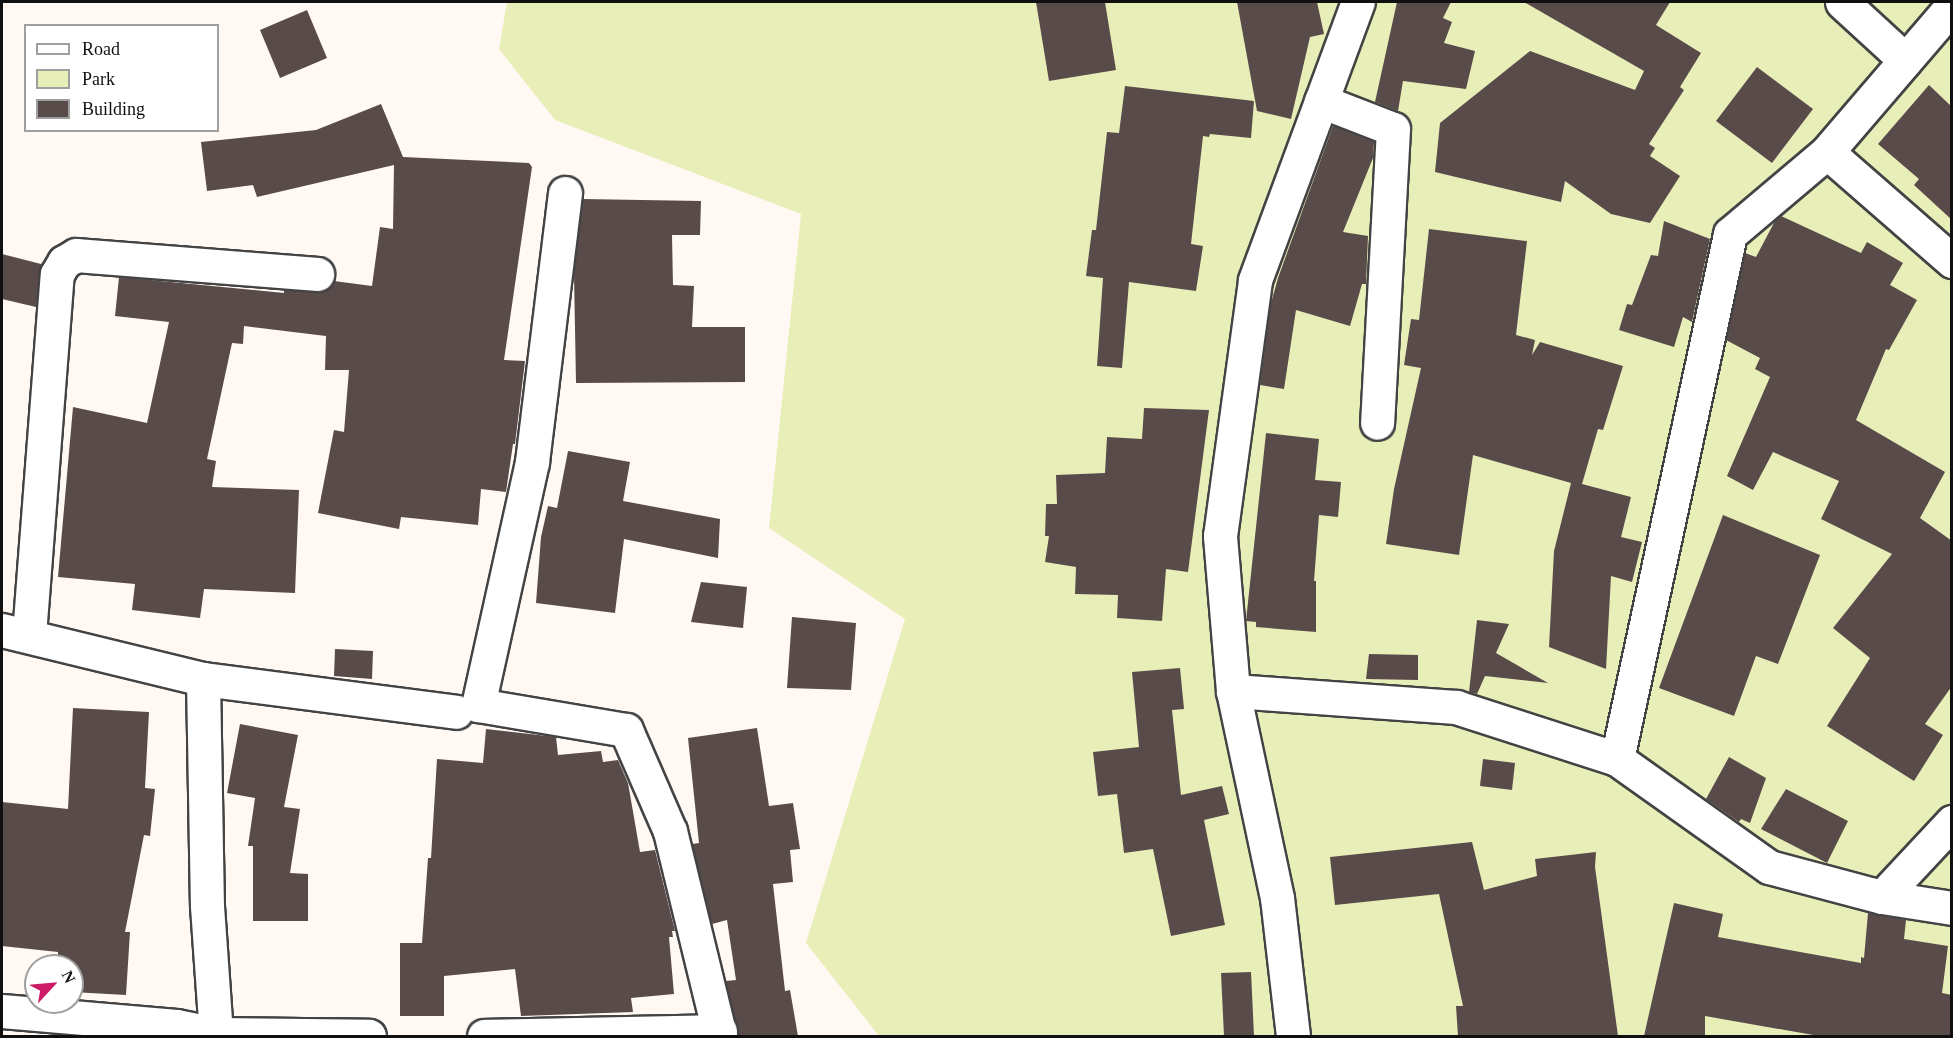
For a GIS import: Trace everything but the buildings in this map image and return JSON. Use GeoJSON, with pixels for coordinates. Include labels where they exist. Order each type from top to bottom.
{"type":"FeatureCollection","features":[{"type":"Feature","properties":{"kind":"street"},"geometry":{"type":"LineString","coordinates":[[1293,1036],[1277,898],[1233,691],[1220,536],[1255,279],[1358,2]]}},
{"type":"Feature","properties":{"kind":"street"},"geometry":{"type":"LineString","coordinates":[[1842,2],[1905,60]]}},
{"type":"Feature","properties":{"kind":"street"},"geometry":{"type":"LineString","coordinates":[[1617,759],[1730,234],[1827,152],[1952,6]]}},
{"type":"Feature","properties":{"kind":"street"},"geometry":{"type":"LineString","coordinates":[[1322,101],[1393,129],[1377,423]]}},
{"type":"Feature","properties":{"kind":"street"},"geometry":{"type":"LineString","coordinates":[[1827,152],[1952,261]]}},
{"type":"Feature","properties":{"kind":"street"},"geometry":{"type":"LineString","coordinates":[[484,1036],[720,1034],[670,831],[626,730],[478,705],[532,462],[565,193]]}},
{"type":"Feature","properties":{"kind":"street"},"geometry":{"type":"LineString","coordinates":[[317,274],[76,255],[64,262],[57,274],[15,632],[203,678],[456,712]]}},
{"type":"Feature","properties":{"kind":"street"},"geometry":{"type":"LineString","coordinates":[[203,678],[207,906],[216,1035]]}},
{"type":"Feature","properties":{"kind":"street"},"geometry":{"type":"LineString","coordinates":[[1233,691],[1456,707],[1617,759],[1769,867],[1882,897],[1952,908]]}},
{"type":"Feature","properties":{"kind":"street"},"geometry":{"type":"LineString","coordinates":[[1882,897],[1952,822]]}},
{"type":"Feature","properties":{"kind":"street"},"geometry":{"type":"LineString","coordinates":[[2,1011],[176,1026],[216,1035],[369,1036]]}},
{"type":"Feature","properties":{"kind":"green space"},"geometry":{"type":"Polygon","coordinates":[[[507,2],[1951,2],[1951,1036],[879,1036],[806,943],[905,619],[769,528],[801,214],[555,120],[499,49],[507,2]]]}}]}
